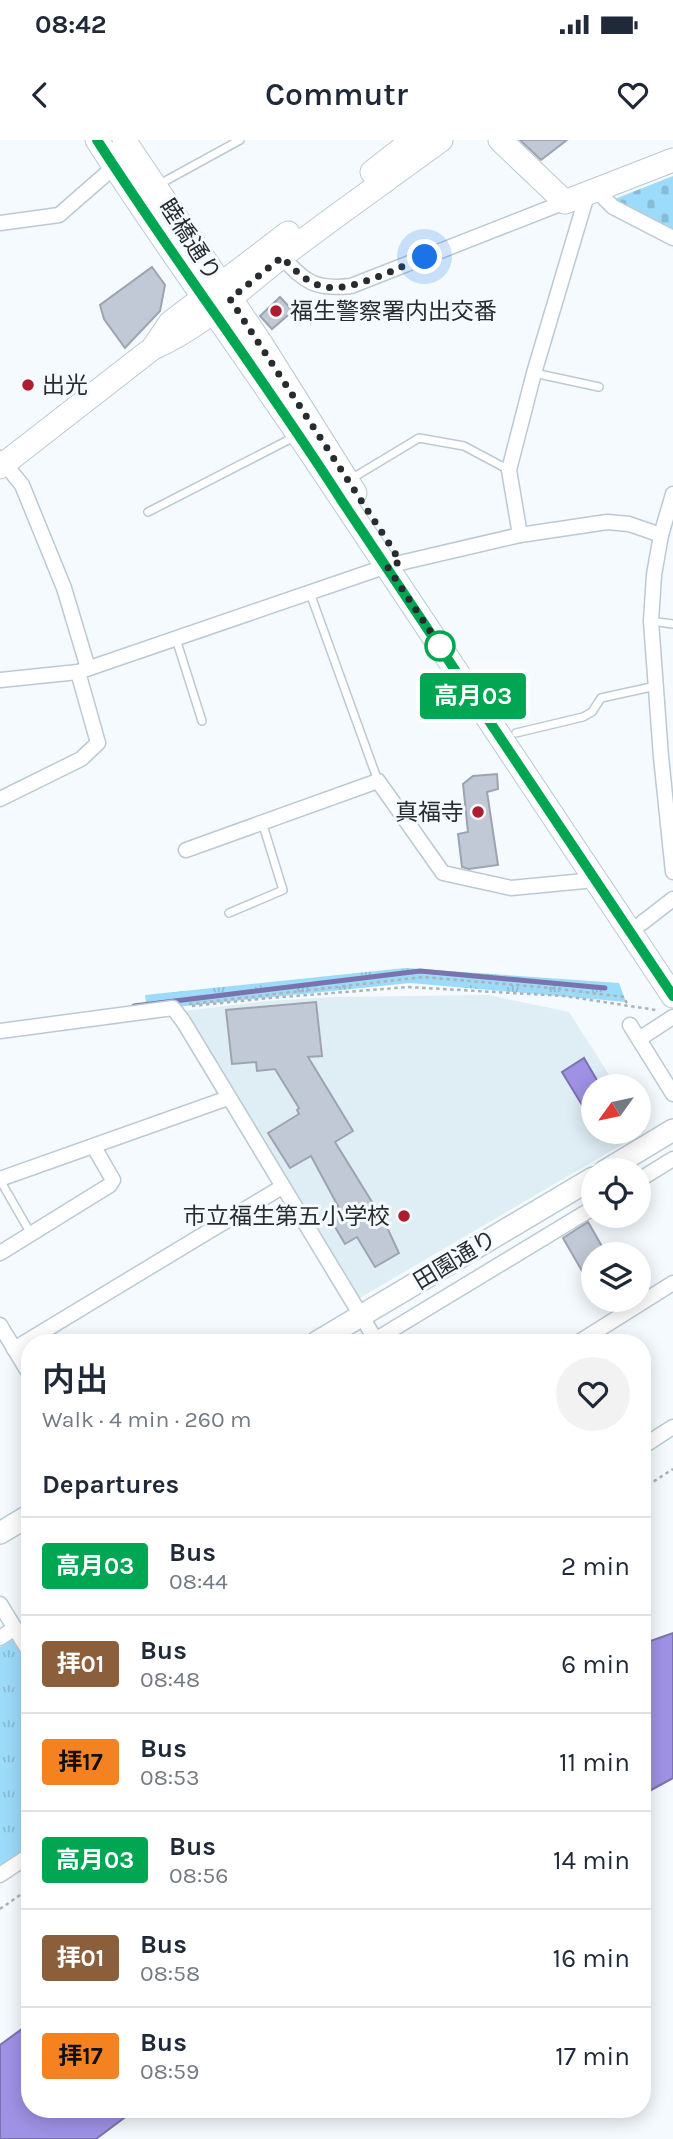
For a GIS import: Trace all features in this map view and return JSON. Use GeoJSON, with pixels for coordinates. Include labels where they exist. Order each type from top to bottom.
{"type":"FeatureCollection","features":[{"type":"Feature","properties":{"kind":"main road","name":"睦橋通り"},"geometry":{"type":"LineString","coordinates":[[97,140],[114,167],[216,299],[307,430],[595,880],[670,1008]]}},
{"type":"Feature","properties":{"kind":"main road","name":"睦橋通り"},"geometry":{"type":"LineString","coordinates":[[124,140],[155,187],[216,299]]}},
{"type":"Feature","properties":{"kind":"main road"},"geometry":{"type":"LineString","coordinates":[[2,463],[153,348],[180,337],[216,299],[413,140]]}},
{"type":"Feature","properties":{"kind":"main road"},"geometry":{"type":"LineString","coordinates":[[216,299],[282,257],[441,140]]}},
{"type":"Feature","properties":{"kind":"main road"},"geometry":{"type":"LineString","coordinates":[[500,140],[583,196],[673,160]]}},
{"type":"Feature","properties":{"kind":"main road","name":"睦橋通り"},"geometry":{"type":"LineString","coordinates":[[307,430],[348,481],[393,564],[516,733],[673,970]]}},
{"type":"Feature","properties":{"kind":"street"},"geometry":{"type":"LineString","coordinates":[[0,223],[59,215],[114,167]]}},
{"type":"Feature","properties":{"kind":"street"},"geometry":{"type":"LineString","coordinates":[[520,535],[509,470],[583,196]]}},
{"type":"Feature","properties":{"kind":"street"},"geometry":{"type":"LineString","coordinates":[[282,257],[298,274],[315,284],[328,288],[351,286],[583,196],[673,238]]}},
{"type":"Feature","properties":{"kind":"street"},"geometry":{"type":"LineString","coordinates":[[0,799],[82,759],[98,743],[64,588],[22,485],[2,463]]}},
{"type":"Feature","properties":{"kind":"street"},"geometry":{"type":"LineString","coordinates":[[673,494],[661,535],[654,575],[651,621],[673,872]]}},
{"type":"Feature","properties":{"kind":"street"},"geometry":{"type":"LineString","coordinates":[[0,680],[83,670],[393,564],[520,535],[607,522],[629,524],[661,535]]}},
{"type":"Feature","properties":{"kind":"street"},"geometry":{"type":"LineString","coordinates":[[186,850],[378,781],[443,873],[511,888],[595,880]]}},
{"type":"Feature","properties":{"kind":"street"},"geometry":{"type":"LineString","coordinates":[[642,923],[673,900]]}},
{"type":"Feature","properties":{"kind":"street"},"geometry":{"type":"LineString","coordinates":[[0,1031],[173,1008],[372,1334]]}},
{"type":"Feature","properties":{"kind":"street"},"geometry":{"type":"LineString","coordinates":[[639,1040],[670,1008]]}},
{"type":"Feature","properties":{"kind":"street"},"geometry":{"type":"LineString","coordinates":[[630,1025],[673,1094]]}},
{"type":"Feature","properties":{"kind":"street"},"geometry":{"type":"LineString","coordinates":[[0,1179],[228,1098]]}},
{"type":"Feature","properties":{"kind":"street"},"geometry":{"type":"LineString","coordinates":[[627,1158],[673,1130]]}},
{"type":"Feature","properties":{"kind":"street"},"geometry":{"type":"LineString","coordinates":[[0,1253],[110,1185],[113,1180],[94,1147]]}},
{"type":"Feature","properties":{"kind":"street"},"geometry":{"type":"LineString","coordinates":[[651,1173],[673,1160]]}},
{"type":"Feature","properties":{"kind":"street","name":"田園通り"},"geometry":{"type":"LineString","coordinates":[[331,1334],[581,1185]]}},
{"type":"Feature","properties":{"kind":"street"},"geometry":{"type":"LineString","coordinates":[[39,1334],[282,1187]]}},
{"type":"Feature","properties":{"kind":"street"},"geometry":{"type":"LineString","coordinates":[[387,1334],[581,1215]]}},
{"type":"Feature","properties":{"kind":"street"},"geometry":{"type":"LineString","coordinates":[[592,1334],[673,1283]]}},
{"type":"Feature","properties":{"kind":"street"},"geometry":{"type":"LineString","coordinates":[[0,1325],[21,1360]]}},
{"type":"Feature","properties":{"kind":"street"},"geometry":{"type":"LineString","coordinates":[[14,1349],[21,1345]]}},
{"type":"Feature","properties":{"kind":"street"},"geometry":{"type":"LineString","coordinates":[[651,1441],[673,1427]]}},
{"type":"Feature","properties":{"kind":"street"},"geometry":{"type":"LineString","coordinates":[[0,1533],[21,1520]]}},
{"type":"Feature","properties":{"kind":"street"},"geometry":{"type":"LineString","coordinates":[[0,1604],[21,1638]]}},
{"type":"Feature","properties":{"kind":"street"},"geometry":{"type":"LineString","coordinates":[[0,1637],[15,1628]]}},
{"type":"Feature","properties":{"kind":"street"},"geometry":{"type":"LineString","coordinates":[[0,1875],[21,1861]]}},
{"type":"Feature","properties":{"kind":"lane"},"geometry":{"type":"LineString","coordinates":[[155,187],[240,140]]}},
{"type":"Feature","properties":{"kind":"lane"},"geometry":{"type":"LineString","coordinates":[[534,373],[599,387]]}},
{"type":"Feature","properties":{"kind":"lane"},"geometry":{"type":"LineString","coordinates":[[148,512],[307,430]]}},
{"type":"Feature","properties":{"kind":"lane"},"geometry":{"type":"LineString","coordinates":[[348,481],[419,438],[464,446],[509,470]]}},
{"type":"Feature","properties":{"kind":"lane"},"geometry":{"type":"LineString","coordinates":[[310,593],[378,781]]}},
{"type":"Feature","properties":{"kind":"lane"},"geometry":{"type":"LineString","coordinates":[[651,621],[673,624]]}},
{"type":"Feature","properties":{"kind":"lane"},"geometry":{"type":"LineString","coordinates":[[176,639],[202,721]]}},
{"type":"Feature","properties":{"kind":"lane"},"geometry":{"type":"LineString","coordinates":[[516,733],[583,717],[592,712],[601,698],[656,686]]}},
{"type":"Feature","properties":{"kind":"lane"},"geometry":{"type":"LineString","coordinates":[[229,913],[283,890],[262,822]]}},
{"type":"Feature","properties":{"kind":"lane"},"geometry":{"type":"LineString","coordinates":[[0,1179],[31,1234]]}},
{"type":"Feature","properties":{"kind":"path"},"geometry":{"type":"LineString","coordinates":[[173,1008],[423,977],[624,997],[628,1006]]}},
{"type":"Feature","properties":{"kind":"path"},"geometry":{"type":"LineString","coordinates":[[173,1008],[408,987],[564,996],[628,1006],[670,1008]]}},
{"type":"Feature","properties":{"kind":"path"},"geometry":{"type":"LineString","coordinates":[[651,1483],[673,1469]]}},
{"type":"Feature","properties":{"kind":"path"},"geometry":{"type":"LineString","coordinates":[[0,1909],[21,1894]]}},
{"type":"Feature","properties":{"kind":"shaded area","name":"市立福生第五小学校"},"geometry":{"type":"Polygon","coordinates":[[[488,995],[569,1012],[609,1074],[581,1074],[581,1144],[623,1144],[599,1158],[581,1158],[581,1168],[358,1299],[185,1011],[266,1001],[334,997],[488,995]]]}},
{"type":"Feature","properties":{"kind":"shaded area"},"geometry":{"type":"Polygon","coordinates":[[[584,1058],[593,1074],[581,1074],[581,1103],[562,1072],[584,1058]]]}},
{"type":"Feature","properties":{"kind":"shaded area"},"geometry":{"type":"Polygon","coordinates":[[[673,1633],[673,1778],[651,1790],[651,1641],[673,1633]]]}},
{"type":"Feature","properties":{"kind":"shaded area"},"geometry":{"type":"Polygon","coordinates":[[[21,2030],[21,2118],[124,2118],[96,2139],[0,2139],[0,2045],[21,2030]]]}},
{"type":"Feature","properties":{"kind":"green space"},"geometry":{"type":"Polygon","coordinates":[[[673,176],[673,232],[612,200],[673,176]]]}},
{"type":"Feature","properties":{"kind":"green space"},"geometry":{"type":"Polygon","coordinates":[[[405,968],[619,983],[626,1002],[410,983],[147,1010],[145,995],[405,968]]]}},
{"type":"Feature","properties":{"kind":"green space"},"geometry":{"type":"Polygon","coordinates":[[[17,1637],[21,1643],[21,1858],[0,1873],[0,1647],[17,1637]]]}},
{"type":"Feature","properties":{"kind":"building"},"geometry":{"type":"Polygon","coordinates":[[[520,140],[567,140],[541,160],[520,140]]]}},
{"type":"Feature","properties":{"kind":"building"},"geometry":{"type":"Polygon","coordinates":[[[152,267],[165,285],[160,311],[125,348],[104,319],[100,305],[152,267]]]}},
{"type":"Feature","properties":{"kind":"building"},"geometry":{"type":"Polygon","coordinates":[[[280,297],[293,311],[272,329],[260,316],[280,297]]]}},
{"type":"Feature","properties":{"kind":"building","name":"真福寺"},"geometry":{"type":"Polygon","coordinates":[[[497,774],[498,789],[487,792],[498,865],[469,869],[462,867],[458,834],[468,832],[463,784],[473,776],[497,774]]]}},
{"type":"Feature","properties":{"kind":"building"},"geometry":{"type":"Polygon","coordinates":[[[316,1002],[322,1056],[308,1057],[353,1131],[335,1142],[385,1223],[399,1253],[375,1267],[357,1237],[345,1244],[328,1215],[339,1208],[311,1156],[290,1168],[268,1133],[299,1114],[299,1108],[275,1069],[257,1071],[256,1062],[232,1064],[226,1010],[316,1002]]]}},
{"type":"Feature","properties":{"kind":"building"},"geometry":{"type":"Polygon","coordinates":[[[581,1226],[591,1228],[600,1242],[581,1242],[581,1269],[563,1238],[581,1226]]]}},
{"type":"Feature","properties":{"kind":"waterway"},"geometry":{"type":"LineString","coordinates":[[134,1006],[420,971],[605,988]]}},
{"type":"Feature","properties":{"kind":"bus line","name":"高月03"},"geometry":{"type":"LineString","coordinates":[[97,140],[202,298],[287,420],[306,442],[342,501],[673,996]]}},
{"type":"Feature","properties":{"kind":"place","name":"福生警察署内出交番"},"geometry":{"type":"Point","coordinates":[276,311]}},
{"type":"Feature","properties":{"kind":"place","name":"出光"},"geometry":{"type":"Point","coordinates":[28,385]}},
{"type":"Feature","properties":{"kind":"place","name":"真福寺"},"geometry":{"type":"Point","coordinates":[478,812]}},
{"type":"Feature","properties":{"kind":"place","name":"市立福生第五小学校"},"geometry":{"type":"Point","coordinates":[404,1216]}},
{"type":"Feature","properties":{"kind":"route"},"geometry":{"type":"LineString","coordinates":[[425,257],[351,286],[328,288],[298,274],[282,257],[230,299],[392,548],[400,562],[387,566],[440,646]]}}]}
